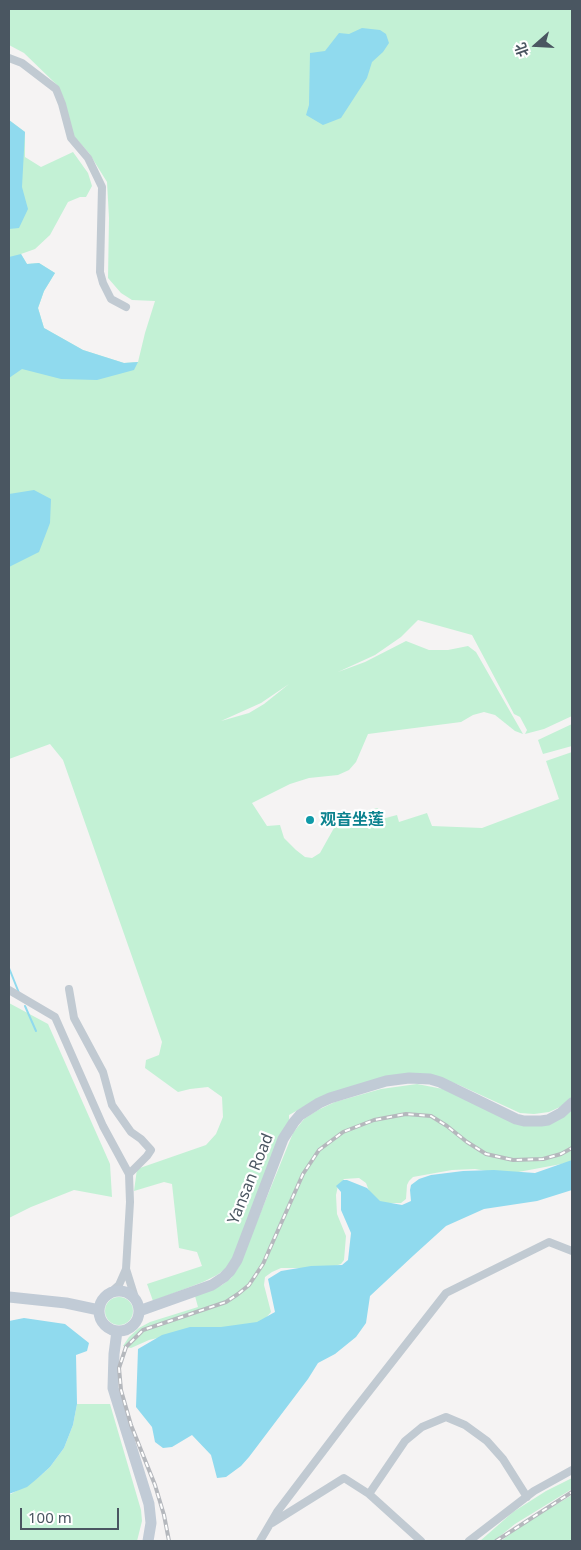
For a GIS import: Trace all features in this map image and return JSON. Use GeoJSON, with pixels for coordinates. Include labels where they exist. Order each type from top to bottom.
{"type":"FeatureCollection","features":[{"type":"Feature","properties":{"kind":"main road","name":"Yansan Road"},"geometry":{"type":"LineString","coordinates":[[138,1306],[212,1285],[230,1271],[283,1139],[300,1115],[319,1103],[386,1081],[409,1078],[430,1079],[440,1082],[516,1119],[524,1121],[548,1120],[561,1113],[572,1103]]}},
{"type":"Feature","properties":{"kind":"main road"},"geometry":{"type":"LineString","coordinates":[[124,1292],[129,1294],[138,1306],[137,1320],[131,1328],[117,1331],[104,1324],[100,1310],[102,1301],[109,1294],[124,1292]]}},
{"type":"Feature","properties":{"kind":"main road"},"geometry":{"type":"LineString","coordinates":[[9,1297],[66,1303],[100,1310]]}},
{"type":"Feature","properties":{"kind":"main road"},"geometry":{"type":"LineString","coordinates":[[117,1331],[113,1388],[149,1504],[150,1540]]}},
{"type":"Feature","properties":{"kind":"street"},"geometry":{"type":"LineString","coordinates":[[9,58],[22,63],[56,89],[71,138],[88,158],[102,187],[100,272],[103,283],[111,299],[126,307]]}},
{"type":"Feature","properties":{"kind":"street"},"geometry":{"type":"LineString","coordinates":[[69,989],[74,1018],[102,1072],[112,1105],[131,1132],[151,1150],[129,1174]]}},
{"type":"Feature","properties":{"kind":"street"},"geometry":{"type":"LineString","coordinates":[[9,990],[55,1017],[103,1126],[129,1174],[130,1202],[126,1269],[119,1285],[109,1294]]}},
{"type":"Feature","properties":{"kind":"street"},"geometry":{"type":"LineString","coordinates":[[260,1541],[277,1512],[446,1293],[549,1242],[572,1251]]}},
{"type":"Feature","properties":{"kind":"street"},"geometry":{"type":"LineString","coordinates":[[126,1269],[138,1306]]}},
{"type":"Feature","properties":{"kind":"street"},"geometry":{"type":"LineString","coordinates":[[369,1494],[405,1441],[422,1427],[446,1417],[465,1425],[487,1441],[503,1459],[527,1497]]}},
{"type":"Feature","properties":{"kind":"street"},"geometry":{"type":"LineString","coordinates":[[470,1541],[527,1497],[572,1470]]}},
{"type":"Feature","properties":{"kind":"street"},"geometry":{"type":"LineString","coordinates":[[270,1524],[344,1478],[369,1494],[421,1541]]}},
{"type":"Feature","properties":{"kind":"green space"},"geometry":{"type":"Polygon","coordinates":[[[9,9],[572,9],[572,716],[544,729],[525,734],[527,730],[520,717],[514,714],[472,635],[418,620],[401,637],[375,655],[338,672],[365,662],[406,641],[429,650],[448,650],[468,646],[476,652],[523,734],[515,731],[495,715],[484,712],[473,715],[461,722],[368,734],[356,762],[349,770],[338,775],[309,778],[290,784],[252,803],[267,826],[280,825],[284,838],[305,857],[312,858],[320,853],[339,819],[360,812],[378,808],[382,819],[397,815],[399,822],[427,813],[432,826],[482,828],[559,799],[546,761],[572,752],[572,1099],[549,1112],[520,1113],[459,1085],[435,1076],[414,1073],[307,1105],[289,1115],[289,1123],[243,1239],[228,1267],[203,1282],[153,1301],[147,1284],[202,1266],[197,1252],[179,1248],[172,1184],[164,1182],[134,1191],[137,1169],[206,1145],[216,1134],[223,1117],[222,1097],[208,1087],[178,1092],[145,1068],[146,1060],[159,1055],[162,1042],[63,760],[50,744],[9,759],[9,120],[25,132],[25,157],[41,167],[73,152],[88,173],[92,186],[86,197],[80,197],[68,202],[50,235],[35,249],[21,254],[27,264],[39,263],[55,273],[44,291],[38,308],[44,328],[83,350],[124,363],[138,362],[155,301],[132,300],[121,293],[108,278],[109,218],[107,182],[89,153],[70,132],[64,99],[57,85],[24,53],[9,45],[9,9]],[[289,684],[261,703],[221,721],[249,713],[264,704],[289,684]]]}},
{"type":"Feature","properties":{"kind":"green space"},"geometry":{"type":"Polygon","coordinates":[[[572,724],[572,746],[543,754],[538,740],[572,724]]]}},
{"type":"Feature","properties":{"kind":"green space"},"geometry":{"type":"Polygon","coordinates":[[[9,1003],[48,1024],[110,1164],[112,1197],[74,1190],[9,1218],[9,1003]]]}},
{"type":"Feature","properties":{"kind":"green space"},"geometry":{"type":"Polygon","coordinates":[[[417,1084],[443,1089],[518,1122],[572,1109],[572,1162],[513,1173],[498,1173],[475,1169],[452,1170],[413,1177],[407,1185],[406,1199],[401,1203],[379,1203],[369,1191],[366,1183],[359,1178],[344,1179],[338,1186],[336,1195],[337,1214],[346,1236],[344,1260],[341,1264],[329,1268],[281,1268],[265,1277],[264,1285],[271,1312],[263,1321],[248,1325],[183,1332],[149,1340],[131,1348],[123,1346],[139,1328],[150,1322],[198,1307],[195,1296],[222,1285],[231,1278],[238,1268],[293,1133],[304,1119],[335,1102],[381,1089],[417,1084]]]}},
{"type":"Feature","properties":{"kind":"green space"},"geometry":{"type":"Polygon","coordinates":[[[119,1297],[129,1301],[133,1311],[129,1321],[119,1325],[109,1321],[105,1311],[109,1301],[119,1297]]]}},
{"type":"Feature","properties":{"kind":"green space"},"geometry":{"type":"Polygon","coordinates":[[[77,1404],[110,1404],[141,1510],[142,1521],[137,1541],[9,1541],[9,1494],[38,1478],[50,1467],[64,1448],[73,1425],[77,1404]]]}},
{"type":"Feature","properties":{"kind":"green space"},"geometry":{"type":"Polygon","coordinates":[[[572,1478],[572,1489],[515,1524],[494,1541],[480,1541],[513,1512],[546,1491],[572,1478]]]}},
{"type":"Feature","properties":{"kind":"green space"},"geometry":{"type":"Polygon","coordinates":[[[572,1495],[572,1541],[501,1541],[520,1526],[572,1495]]]}},
{"type":"Feature","properties":{"kind":"water"},"geometry":{"type":"Polygon","coordinates":[[[362,28],[380,30],[386,34],[389,43],[383,52],[372,62],[367,78],[341,118],[323,125],[306,115],[309,105],[310,53],[325,51],[339,33],[349,34],[362,28]]]}},
{"type":"Feature","properties":{"kind":"water"},"geometry":{"type":"Polygon","coordinates":[[[9,120],[25,132],[22,187],[28,209],[19,228],[9,229],[9,120]]]}},
{"type":"Feature","properties":{"kind":"water"},"geometry":{"type":"Polygon","coordinates":[[[21,254],[27,264],[39,263],[55,273],[44,291],[38,308],[44,328],[83,350],[124,363],[138,362],[134,370],[97,380],[61,379],[22,369],[9,378],[9,257],[21,254]]]}},
{"type":"Feature","properties":{"kind":"water"},"geometry":{"type":"Polygon","coordinates":[[[34,490],[51,499],[50,523],[39,552],[9,567],[9,494],[34,490]]]}},
{"type":"Feature","properties":{"kind":"water"},"geometry":{"type":"Polygon","coordinates":[[[572,1160],[572,1190],[537,1201],[484,1209],[446,1226],[414,1255],[370,1296],[366,1323],[356,1337],[335,1354],[318,1363],[249,1457],[241,1466],[226,1477],[217,1478],[211,1455],[192,1435],[172,1447],[163,1448],[155,1442],[152,1427],[136,1407],[138,1349],[162,1335],[190,1327],[221,1327],[257,1322],[275,1312],[268,1279],[281,1271],[311,1266],[342,1265],[348,1260],[351,1233],[341,1210],[341,1192],[336,1186],[343,1180],[367,1188],[380,1201],[402,1205],[411,1201],[411,1185],[419,1179],[431,1175],[494,1170],[535,1173],[572,1160]]]}},
{"type":"Feature","properties":{"kind":"water"},"geometry":{"type":"Polygon","coordinates":[[[24,1318],[65,1324],[89,1343],[87,1351],[76,1355],[77,1404],[73,1425],[64,1448],[50,1467],[38,1478],[27,1487],[9,1494],[9,1321],[24,1318]]]}},
{"type":"Feature","properties":{"kind":"waterway"},"geometry":{"type":"LineString","coordinates":[[9,968],[19,993]]}},
{"type":"Feature","properties":{"kind":"waterway"},"geometry":{"type":"LineString","coordinates":[[25,1006],[36,1031]]}},
{"type":"Feature","properties":{"kind":"railway"},"geometry":{"type":"LineString","coordinates":[[169,1541],[155,1485],[131,1425],[121,1390],[119,1368],[126,1347],[143,1330],[226,1302],[249,1285],[263,1264],[303,1174],[319,1150],[343,1132],[374,1120],[406,1114],[431,1116],[486,1154],[513,1160],[543,1159],[561,1154],[572,1148]]}},
{"type":"Feature","properties":{"kind":"railway"},"geometry":{"type":"LineString","coordinates":[[496,1541],[572,1492]]}},
{"type":"Feature","properties":{"kind":"place","name":"观音坐莲"},"geometry":{"type":"Point","coordinates":[310,820]}}]}
